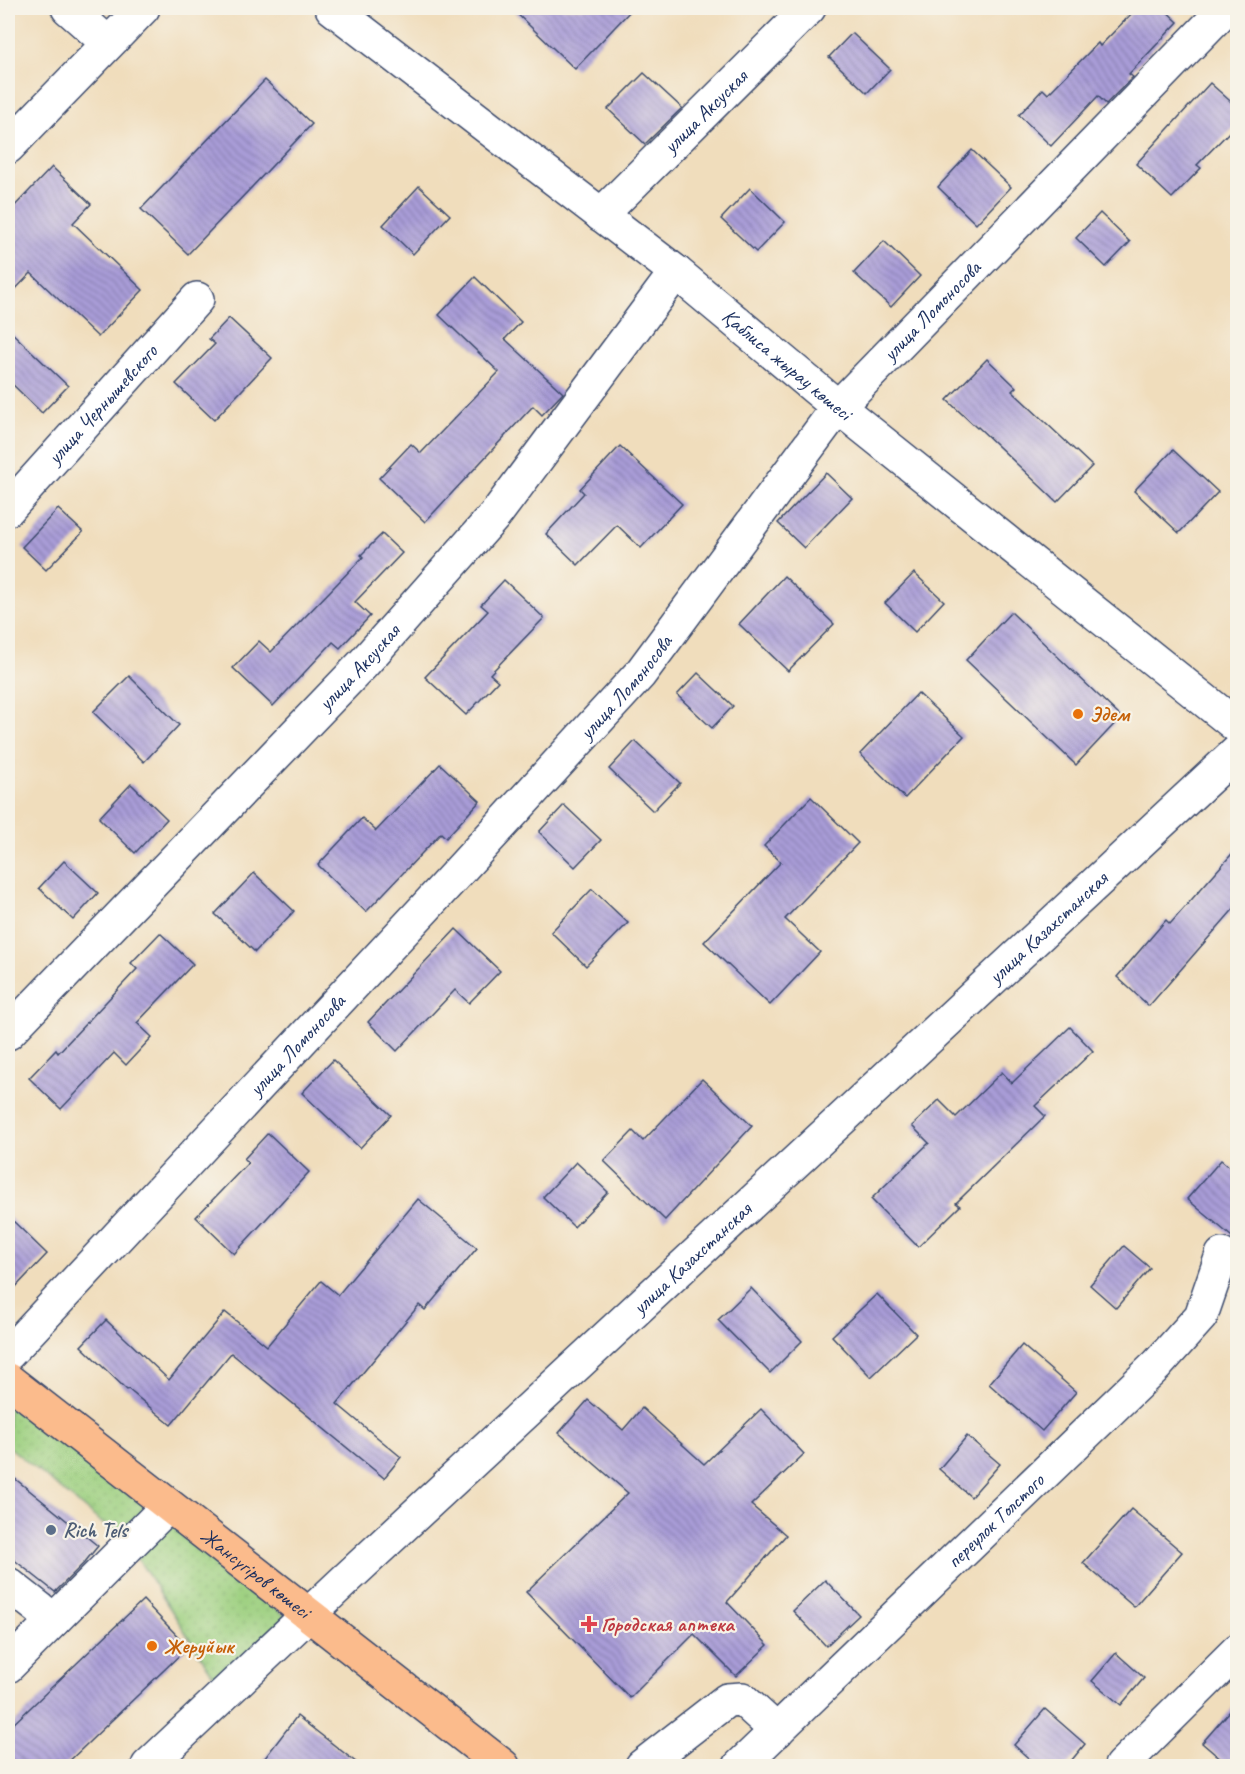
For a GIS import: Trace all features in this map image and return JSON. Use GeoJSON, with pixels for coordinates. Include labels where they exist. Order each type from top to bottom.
{"type":"FeatureCollection","features":[{"type":"Feature","properties":{"kind":"main road","name":"Жансүгіров көшесі"},"geometry":{"type":"LineString","coordinates":[[8,1380],[503,1767]]}},
{"type":"Feature","properties":{"kind":"street"},"geometry":{"type":"LineString","coordinates":[[68,8],[108,44]]}},
{"type":"Feature","properties":{"kind":"street"},"geometry":{"type":"LineString","coordinates":[[8,147],[143,8]]}},
{"type":"Feature","properties":{"kind":"street","name":"Қаблиса жырау көшесі"},"geometry":{"type":"LineString","coordinates":[[332,8],[676,272],[838,407],[1238,727]]}},
{"type":"Feature","properties":{"kind":"street","name":"улица Аксуская"},"geometry":{"type":"LineString","coordinates":[[601,215],[809,8]]}},
{"type":"Feature","properties":{"kind":"street","name":"улица Ломоносова"},"geometry":{"type":"LineString","coordinates":[[8,1354],[640,674],[838,407],[1226,8]]}},
{"type":"Feature","properties":{"kind":"street","name":"улица Аксуская"},"geometry":{"type":"LineString","coordinates":[[8,1033],[363,664],[496,514],[676,272]]}},
{"type":"Feature","properties":{"kind":"street","name":"улица Чернышевского"},"geometry":{"type":"LineString","coordinates":[[8,509],[197,299]]}},
{"type":"Feature","properties":{"kind":"street","name":"улица Казахстанская"},"geometry":{"type":"LineString","coordinates":[[148,1767],[307,1615],[1238,751]]}},
{"type":"Feature","properties":{"kind":"street","name":"переулок Толстого"},"geometry":{"type":"LineString","coordinates":[[740,1767],[1157,1365],[1202,1316],[1222,1255]]}},
{"type":"Feature","properties":{"kind":"street"},"geometry":{"type":"LineString","coordinates":[[8,1666],[168,1506]]}},
{"type":"Feature","properties":{"kind":"street"},"geometry":{"type":"LineString","coordinates":[[8,1584],[54,1620]]}},
{"type":"Feature","properties":{"kind":"street"},"geometry":{"type":"LineString","coordinates":[[1121,1767],[1238,1650]]}},
{"type":"Feature","properties":{"kind":"street"},"geometry":{"type":"LineString","coordinates":[[642,1767],[727,1700],[742,1699],[777,1731]]}},
{"type":"Feature","properties":{"kind":"green space"},"geometry":{"type":"Polygon","coordinates":[[[8,1394],[288,1618],[217,1681],[129,1545],[8,1446],[8,1394]]]}},
{"type":"Feature","properties":{"kind":"building"},"geometry":{"type":"Polygon","coordinates":[[[511,8],[633,8],[575,69],[511,8]]]}},
{"type":"Feature","properties":{"kind":"building"},"geometry":{"type":"Polygon","coordinates":[[[1137,8],[1163,8],[1178,22],[1129,74],[1133,77],[1106,104],[1098,96],[1051,146],[1019,115],[1043,89],[1048,94],[1098,43],[1100,46],[1137,8]]]}},
{"type":"Feature","properties":{"kind":"building"},"geometry":{"type":"Polygon","coordinates":[[[852,33],[890,69],[867,93],[829,57],[852,33]]]}},
{"type":"Feature","properties":{"kind":"building"},"geometry":{"type":"Polygon","coordinates":[[[644,73],[682,108],[645,144],[608,109],[644,73]]]}},
{"type":"Feature","properties":{"kind":"building"},"geometry":{"type":"Polygon","coordinates":[[[265,80],[312,124],[188,254],[141,209],[265,80]]]}},
{"type":"Feature","properties":{"kind":"building"},"geometry":{"type":"Polygon","coordinates":[[[1210,83],[1238,108],[1238,123],[1197,165],[1201,168],[1172,198],[1136,164],[1210,83]]]}},
{"type":"Feature","properties":{"kind":"building"},"geometry":{"type":"Polygon","coordinates":[[[972,150],[1011,187],[976,224],[938,187],[972,150]]]}},
{"type":"Feature","properties":{"kind":"building"},"geometry":{"type":"Polygon","coordinates":[[[52,167],[91,204],[73,223],[143,290],[98,337],[31,273],[8,297],[8,213],[52,167]]]}},
{"type":"Feature","properties":{"kind":"building"},"geometry":{"type":"Polygon","coordinates":[[[419,186],[450,215],[413,254],[383,225],[419,186]]]}},
{"type":"Feature","properties":{"kind":"building"},"geometry":{"type":"Polygon","coordinates":[[[750,188],[785,222],[756,252],[721,219],[750,188]]]}},
{"type":"Feature","properties":{"kind":"building"},"geometry":{"type":"Polygon","coordinates":[[[1100,213],[1130,242],[1106,267],[1076,238],[1100,213]]]}},
{"type":"Feature","properties":{"kind":"building"},"geometry":{"type":"Polygon","coordinates":[[[884,241],[920,276],[891,307],[854,273],[884,241]]]}},
{"type":"Feature","properties":{"kind":"building"},"geometry":{"type":"Polygon","coordinates":[[[475,277],[521,322],[505,339],[563,393],[542,415],[533,406],[425,522],[379,478],[411,444],[421,453],[499,372],[439,315],[475,277]]]}},
{"type":"Feature","properties":{"kind":"building"},"geometry":{"type":"Polygon","coordinates":[[[229,318],[272,358],[214,420],[176,384],[215,344],[209,339],[229,318]]]}},
{"type":"Feature","properties":{"kind":"building"},"geometry":{"type":"Polygon","coordinates":[[[8,329],[68,386],[42,413],[8,380],[8,329]]]}},
{"type":"Feature","properties":{"kind":"building"},"geometry":{"type":"Polygon","coordinates":[[[987,359],[1016,387],[1012,391],[1092,466],[1057,502],[947,400],[987,359]]]}},
{"type":"Feature","properties":{"kind":"building"},"geometry":{"type":"Polygon","coordinates":[[[620,446],[682,504],[641,548],[617,525],[578,565],[546,534],[584,493],[580,489],[620,446]]]}},
{"type":"Feature","properties":{"kind":"building"},"geometry":{"type":"Polygon","coordinates":[[[1173,450],[1218,492],[1179,533],[1134,491],[1173,450]]]}},
{"type":"Feature","properties":{"kind":"building"},"geometry":{"type":"Polygon","coordinates":[[[826,473],[852,498],[804,548],[778,523],[826,473]]]}},
{"type":"Feature","properties":{"kind":"building"},"geometry":{"type":"Polygon","coordinates":[[[58,509],[83,532],[46,570],[22,547],[58,509]]]}},
{"type":"Feature","properties":{"kind":"building"},"geometry":{"type":"Polygon","coordinates":[[[382,534],[402,553],[355,602],[370,616],[340,648],[333,642],[273,706],[233,668],[259,641],[271,652],[363,557],[361,555],[382,534]]]}},
{"type":"Feature","properties":{"kind":"building"},"geometry":{"type":"Polygon","coordinates":[[[914,573],[944,601],[915,632],[885,603],[914,573]]]}},
{"type":"Feature","properties":{"kind":"building"},"geometry":{"type":"Polygon","coordinates":[[[784,576],[834,624],[788,671],[739,624],[784,576]]]}},
{"type":"Feature","properties":{"kind":"building"},"geometry":{"type":"Polygon","coordinates":[[[504,580],[544,618],[490,674],[498,681],[466,715],[425,677],[488,611],[481,605],[504,580]]]}},
{"type":"Feature","properties":{"kind":"building"},"geometry":{"type":"Polygon","coordinates":[[[1011,612],[1121,717],[1076,765],[966,660],[1011,612]]]}},
{"type":"Feature","properties":{"kind":"building"},"geometry":{"type":"Polygon","coordinates":[[[698,673],[733,706],[712,728],[677,695],[698,673]]]}},
{"type":"Feature","properties":{"kind":"building"},"geometry":{"type":"Polygon","coordinates":[[[129,676],[179,725],[144,762],[93,712],[129,676]]]}},
{"type":"Feature","properties":{"kind":"building"},"geometry":{"type":"Polygon","coordinates":[[[918,693],[964,736],[905,798],[860,754],[918,693]]]}},
{"type":"Feature","properties":{"kind":"building"},"geometry":{"type":"Polygon","coordinates":[[[635,741],[680,783],[653,811],[609,769],[635,741]]]}},
{"type":"Feature","properties":{"kind":"building"},"geometry":{"type":"Polygon","coordinates":[[[440,764],[480,801],[446,838],[441,833],[366,912],[318,865],[362,818],[376,831],[440,764]]]}},
{"type":"Feature","properties":{"kind":"building"},"geometry":{"type":"Polygon","coordinates":[[[131,784],[167,819],[135,853],[99,818],[131,784]]]}},
{"type":"Feature","properties":{"kind":"building"},"geometry":{"type":"Polygon","coordinates":[[[811,797],[858,843],[785,919],[820,952],[770,1005],[704,942],[781,862],[764,846],[811,797]]]}},
{"type":"Feature","properties":{"kind":"building"},"geometry":{"type":"Polygon","coordinates":[[[564,805],[601,840],[575,867],[539,832],[564,805]]]}},
{"type":"Feature","properties":{"kind":"building"},"geometry":{"type":"Polygon","coordinates":[[[1238,847],[1238,904],[1149,1006],[1117,977],[1166,920],[1170,924],[1238,847]]]}},
{"type":"Feature","properties":{"kind":"building"},"geometry":{"type":"Polygon","coordinates":[[[64,861],[98,893],[73,920],[39,888],[64,861]]]}},
{"type":"Feature","properties":{"kind":"building"},"geometry":{"type":"Polygon","coordinates":[[[254,873],[294,911],[255,952],[215,914],[254,873]]]}},
{"type":"Feature","properties":{"kind":"building"},"geometry":{"type":"Polygon","coordinates":[[[592,889],[628,923],[586,966],[551,932],[592,889]]]}},
{"type":"Feature","properties":{"kind":"building"},"geometry":{"type":"Polygon","coordinates":[[[456,929],[500,971],[469,1003],[455,990],[397,1051],[368,1022],[456,929]]]}},
{"type":"Feature","properties":{"kind":"building"},"geometry":{"type":"Polygon","coordinates":[[[160,933],[193,964],[137,1023],[152,1037],[126,1065],[114,1053],[61,1109],[29,1078],[56,1050],[58,1053],[137,969],[131,963],[160,933]]]}},
{"type":"Feature","properties":{"kind":"building"},"geometry":{"type":"Polygon","coordinates":[[[1070,1027],[1093,1051],[1035,1106],[1045,1116],[956,1203],[960,1206],[918,1247],[871,1199],[929,1143],[912,1126],[939,1100],[956,1117],[1002,1072],[1012,1083],[1070,1027]]]}},
{"type":"Feature","properties":{"kind":"building"},"geometry":{"type":"Polygon","coordinates":[[[333,1060],[391,1115],[360,1148],[302,1093],[333,1060]]]}},
{"type":"Feature","properties":{"kind":"building"},"geometry":{"type":"Polygon","coordinates":[[[702,1079],[752,1126],[665,1220],[604,1161],[633,1131],[643,1141],[702,1079]]]}},
{"type":"Feature","properties":{"kind":"building"},"geometry":{"type":"Polygon","coordinates":[[[268,1133],[309,1172],[234,1254],[196,1217],[248,1163],[244,1159],[268,1133]]]}},
{"type":"Feature","properties":{"kind":"building"},"geometry":{"type":"Polygon","coordinates":[[[1221,1160],[1238,1174],[1238,1242],[1187,1199],[1221,1160]]]}},
{"type":"Feature","properties":{"kind":"building"},"geometry":{"type":"Polygon","coordinates":[[[576,1162],[608,1192],[574,1227],[543,1197],[576,1162]]]}},
{"type":"Feature","properties":{"kind":"building"},"geometry":{"type":"Polygon","coordinates":[[[418,1199],[477,1248],[425,1310],[419,1305],[337,1404],[401,1457],[384,1478],[231,1353],[171,1425],[127,1390],[81,1346],[106,1320],[169,1380],[225,1312],[267,1346],[321,1281],[338,1295],[418,1199]]]}},
{"type":"Feature","properties":{"kind":"building"},"geometry":{"type":"Polygon","coordinates":[[[8,1216],[47,1254],[8,1295],[8,1216]]]}},
{"type":"Feature","properties":{"kind":"building"},"geometry":{"type":"Polygon","coordinates":[[[1124,1246],[1150,1268],[1116,1308],[1090,1285],[1124,1246]]]}},
{"type":"Feature","properties":{"kind":"building"},"geometry":{"type":"Polygon","coordinates":[[[751,1288],[802,1341],[770,1373],[718,1320],[751,1288]]]}},
{"type":"Feature","properties":{"kind":"building"},"geometry":{"type":"Polygon","coordinates":[[[877,1294],[916,1334],[871,1377],[832,1336],[877,1294]]]}},
{"type":"Feature","properties":{"kind":"building"},"geometry":{"type":"Polygon","coordinates":[[[1022,1345],[1076,1392],[1042,1431],[989,1384],[1022,1345]]]}},
{"type":"Feature","properties":{"kind":"building"},"geometry":{"type":"Polygon","coordinates":[[[588,1400],[623,1430],[642,1408],[704,1464],[761,1409],[804,1454],[751,1505],[786,1535],[727,1602],[768,1645],[736,1676],[694,1634],[630,1698],[526,1592],[628,1493],[559,1433],[588,1400]]]}},
{"type":"Feature","properties":{"kind":"building"},"geometry":{"type":"Polygon","coordinates":[[[967,1436],[1000,1464],[971,1497],[939,1469],[967,1436]]]}},
{"type":"Feature","properties":{"kind":"building"},"geometry":{"type":"Polygon","coordinates":[[[8,1473],[98,1546],[55,1592],[8,1555],[8,1473]]]}},
{"type":"Feature","properties":{"kind":"building"},"geometry":{"type":"Polygon","coordinates":[[[1131,1509],[1182,1552],[1134,1607],[1083,1563],[1131,1509]]]}},
{"type":"Feature","properties":{"kind":"building"},"geometry":{"type":"Polygon","coordinates":[[[825,1580],[859,1615],[826,1646],[793,1611],[825,1580]]]}},
{"type":"Feature","properties":{"kind":"building"},"geometry":{"type":"Polygon","coordinates":[[[143,1600],[188,1647],[63,1767],[8,1767],[8,1729],[143,1600]]]}},
{"type":"Feature","properties":{"kind":"building"},"geometry":{"type":"Polygon","coordinates":[[[1116,1653],[1144,1678],[1121,1705],[1092,1681],[1116,1653]]]}},
{"type":"Feature","properties":{"kind":"building"},"geometry":{"type":"Polygon","coordinates":[[[1238,1702],[1238,1767],[1230,1767],[1202,1743],[1238,1702]]]}},
{"type":"Feature","properties":{"kind":"building"},"geometry":{"type":"Polygon","coordinates":[[[1045,1709],[1085,1744],[1066,1767],[1038,1767],[1014,1745],[1045,1709]]]}},
{"type":"Feature","properties":{"kind":"building"},"geometry":{"type":"Polygon","coordinates":[[[297,1716],[362,1767],[258,1767],[297,1716]]]}},
{"type":"Feature","properties":{"kind":"place","name":"Эдем"},"geometry":{"type":"Point","coordinates":[1078,714]}},
{"type":"Feature","properties":{"kind":"place","name":"Rich Tels"},"geometry":{"type":"Point","coordinates":[51,1530]}},
{"type":"Feature","properties":{"kind":"place","name":"Городская аптека"},"geometry":{"type":"Point","coordinates":[589,1624]}},
{"type":"Feature","properties":{"kind":"place","name":"Жеруйык"},"geometry":{"type":"Point","coordinates":[152,1646]}}]}
